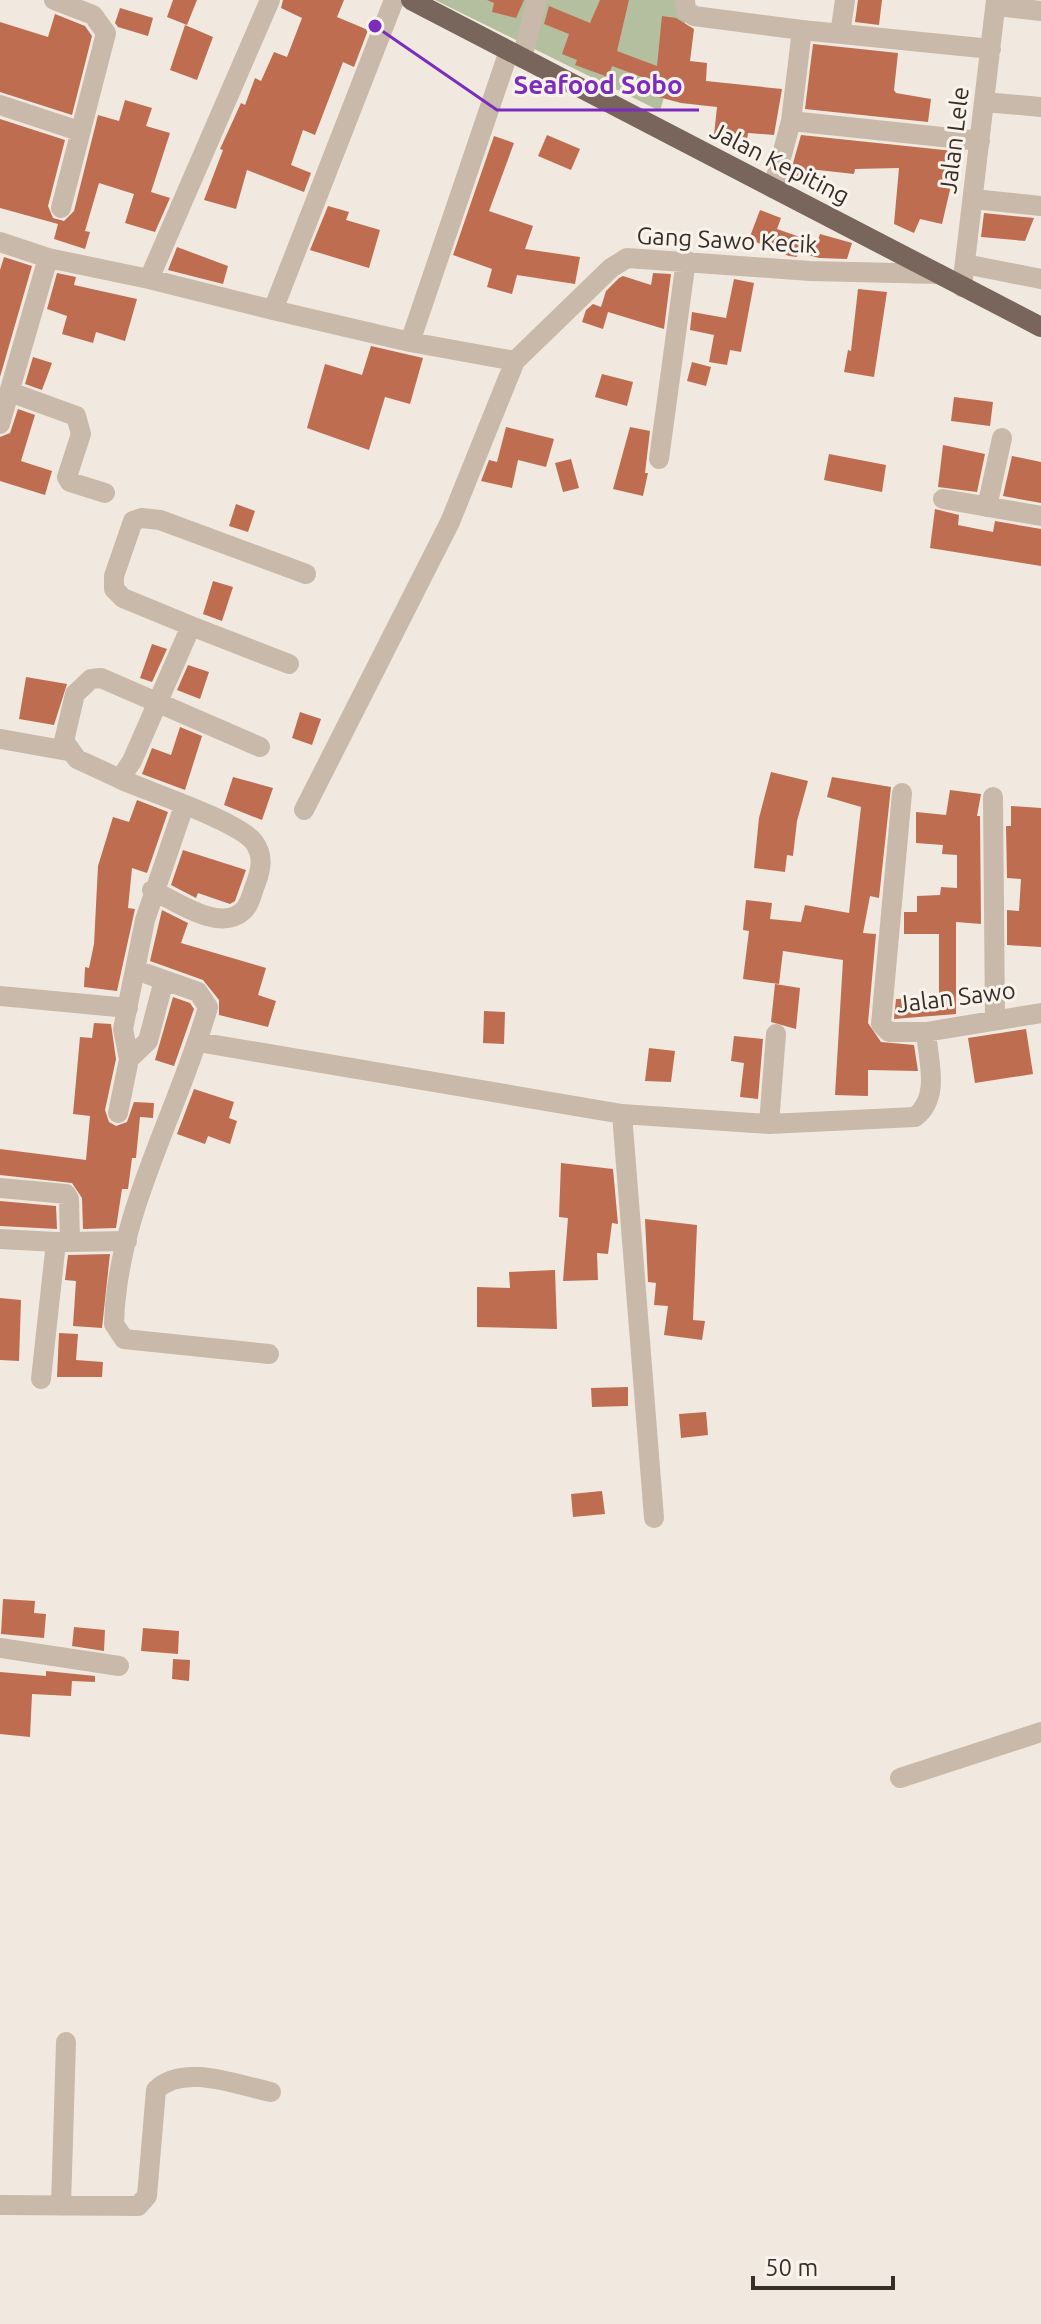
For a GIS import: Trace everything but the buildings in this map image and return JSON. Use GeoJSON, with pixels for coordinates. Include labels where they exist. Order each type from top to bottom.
{"type":"FeatureCollection","features":[{"type":"Feature","properties":{"kind":"main road","name":"Jalan Kepiting"},"geometry":{"type":"LineString","coordinates":[[411,0],[1041,327]]}},
{"type":"Feature","properties":{"kind":"street"},"geometry":{"type":"LineString","coordinates":[[54,0],[93,15],[104,27],[61,208]]}},
{"type":"Feature","properties":{"kind":"street"},"geometry":{"type":"LineString","coordinates":[[149,279],[270,0]]}},
{"type":"Feature","properties":{"kind":"street"},"geometry":{"type":"LineString","coordinates":[[273,310],[394,0]]}},
{"type":"Feature","properties":{"kind":"street"},"geometry":{"type":"LineString","coordinates":[[410,342],[537,0]]}},
{"type":"Feature","properties":{"kind":"street"},"geometry":{"type":"LineString","coordinates":[[685,0],[686,10],[694,16],[991,49]]}},
{"type":"Feature","properties":{"kind":"street"},"geometry":{"type":"LineString","coordinates":[[840,34],[845,0]]}},
{"type":"Feature","properties":{"kind":"street"},"geometry":{"type":"LineString","coordinates":[[996,3],[1041,11]]}},
{"type":"Feature","properties":{"kind":"street","name":"Jalan Lele"},"geometry":{"type":"LineString","coordinates":[[962,287],[996,3]]}},
{"type":"Feature","properties":{"kind":"street"},"geometry":{"type":"LineString","coordinates":[[773,188],[791,121],[802,30]]}},
{"type":"Feature","properties":{"kind":"street"},"geometry":{"type":"LineString","coordinates":[[984,102],[1041,107]]}},
{"type":"Feature","properties":{"kind":"street"},"geometry":{"type":"LineString","coordinates":[[0,105],[79,131]]}},
{"type":"Feature","properties":{"kind":"street"},"geometry":{"type":"LineString","coordinates":[[791,121],[980,141]]}},
{"type":"Feature","properties":{"kind":"street"},"geometry":{"type":"LineString","coordinates":[[973,199],[1041,206]]}},
{"type":"Feature","properties":{"kind":"street"},"geometry":{"type":"LineString","coordinates":[[0,242],[48,258],[410,342],[515,361],[450,522],[304,810]]}},
{"type":"Feature","properties":{"kind":"street"},"geometry":{"type":"LineString","coordinates":[[0,424],[48,258]]}},
{"type":"Feature","properties":{"kind":"street","name":"Gang Sawo Kecik"},"geometry":{"type":"LineString","coordinates":[[515,361],[618,262],[627,258],[810,271],[939,274]]}},
{"type":"Feature","properties":{"kind":"street"},"geometry":{"type":"LineString","coordinates":[[659,459],[686,260]]}},
{"type":"Feature","properties":{"kind":"street"},"geometry":{"type":"LineString","coordinates":[[965,264],[1041,279]]}},
{"type":"Feature","properties":{"kind":"street"},"geometry":{"type":"LineString","coordinates":[[10,392],[76,416],[81,434],[67,477],[70,482],[105,493]]}},
{"type":"Feature","properties":{"kind":"street"},"geometry":{"type":"LineString","coordinates":[[987,507],[1002,438]]}},
{"type":"Feature","properties":{"kind":"street"},"geometry":{"type":"LineString","coordinates":[[943,499],[1041,516]]}},
{"type":"Feature","properties":{"kind":"street"},"geometry":{"type":"LineString","coordinates":[[289,664],[123,598],[114,589],[114,576],[133,521],[142,518],[160,520],[306,574]]}},
{"type":"Feature","properties":{"kind":"street"},"geometry":{"type":"LineString","coordinates":[[120,779],[159,703],[191,626]]}},
{"type":"Feature","properties":{"kind":"street"},"geometry":{"type":"LineString","coordinates":[[68,751],[64,741],[75,694],[91,679],[101,678],[260,747]]}},
{"type":"Feature","properties":{"kind":"street"},"geometry":{"type":"LineString","coordinates":[[1,739],[68,751],[120,779],[252,840],[260,854],[261,870],[245,910],[232,918],[216,919],[152,890]]}},
{"type":"Feature","properties":{"kind":"street","name":"Jalan Sawo"},"geometry":{"type":"LineString","coordinates":[[902,793],[881,1024],[889,1032],[926,1032],[1041,1013]]}},
{"type":"Feature","properties":{"kind":"street"},"geometry":{"type":"LineString","coordinates":[[993,797],[995,1020]]}},
{"type":"Feature","properties":{"kind":"street"},"geometry":{"type":"LineString","coordinates":[[118,1113],[129,1059],[123,1043],[128,1008],[152,890],[184,806]]}},
{"type":"Feature","properties":{"kind":"street"},"geometry":{"type":"LineString","coordinates":[[136,970],[198,992],[207,1002],[198,1042],[151,1162],[127,1241],[115,1302],[114,1324],[118,1335],[124,1339],[269,1354]]}},
{"type":"Feature","properties":{"kind":"street"},"geometry":{"type":"LineString","coordinates":[[129,1059],[148,1041],[164,980]]}},
{"type":"Feature","properties":{"kind":"street"},"geometry":{"type":"LineString","coordinates":[[0,997],[128,1008]]}},
{"type":"Feature","properties":{"kind":"street"},"geometry":{"type":"LineString","coordinates":[[198,1042],[622,1114],[769,1124],[915,1117],[925,1108],[931,1093],[926,1032]]}},
{"type":"Feature","properties":{"kind":"street"},"geometry":{"type":"LineString","coordinates":[[769,1124],[776,1034]]}},
{"type":"Feature","properties":{"kind":"street"},"geometry":{"type":"LineString","coordinates":[[622,1114],[654,1518]]}},
{"type":"Feature","properties":{"kind":"street"},"geometry":{"type":"LineString","coordinates":[[0,1188],[66,1194],[63,1242],[41,1379]]}},
{"type":"Feature","properties":{"kind":"street"},"geometry":{"type":"LineString","coordinates":[[0,1239],[127,1241]]}},
{"type":"Feature","properties":{"kind":"street"},"geometry":{"type":"LineString","coordinates":[[0,1648],[119,1666]]}},
{"type":"Feature","properties":{"kind":"street"},"geometry":{"type":"LineString","coordinates":[[900,1778],[1041,1732]]}},
{"type":"Feature","properties":{"kind":"street"},"geometry":{"type":"LineString","coordinates":[[61,2206],[66,2042]]}},
{"type":"Feature","properties":{"kind":"street"},"geometry":{"type":"LineString","coordinates":[[0,2205],[133,2206],[143,2202],[147,2196],[156,2090],[165,2080],[197,2078],[271,2092]]}},
{"type":"Feature","properties":{"kind":"green space"},"geometry":{"type":"Polygon","coordinates":[[[435,0],[692,0],[660,111],[435,0]]]}},
{"type":"Feature","properties":{"kind":"place","name":"Seafood Sobo"},"geometry":{"type":"Point","coordinates":[375,26]}}]}
